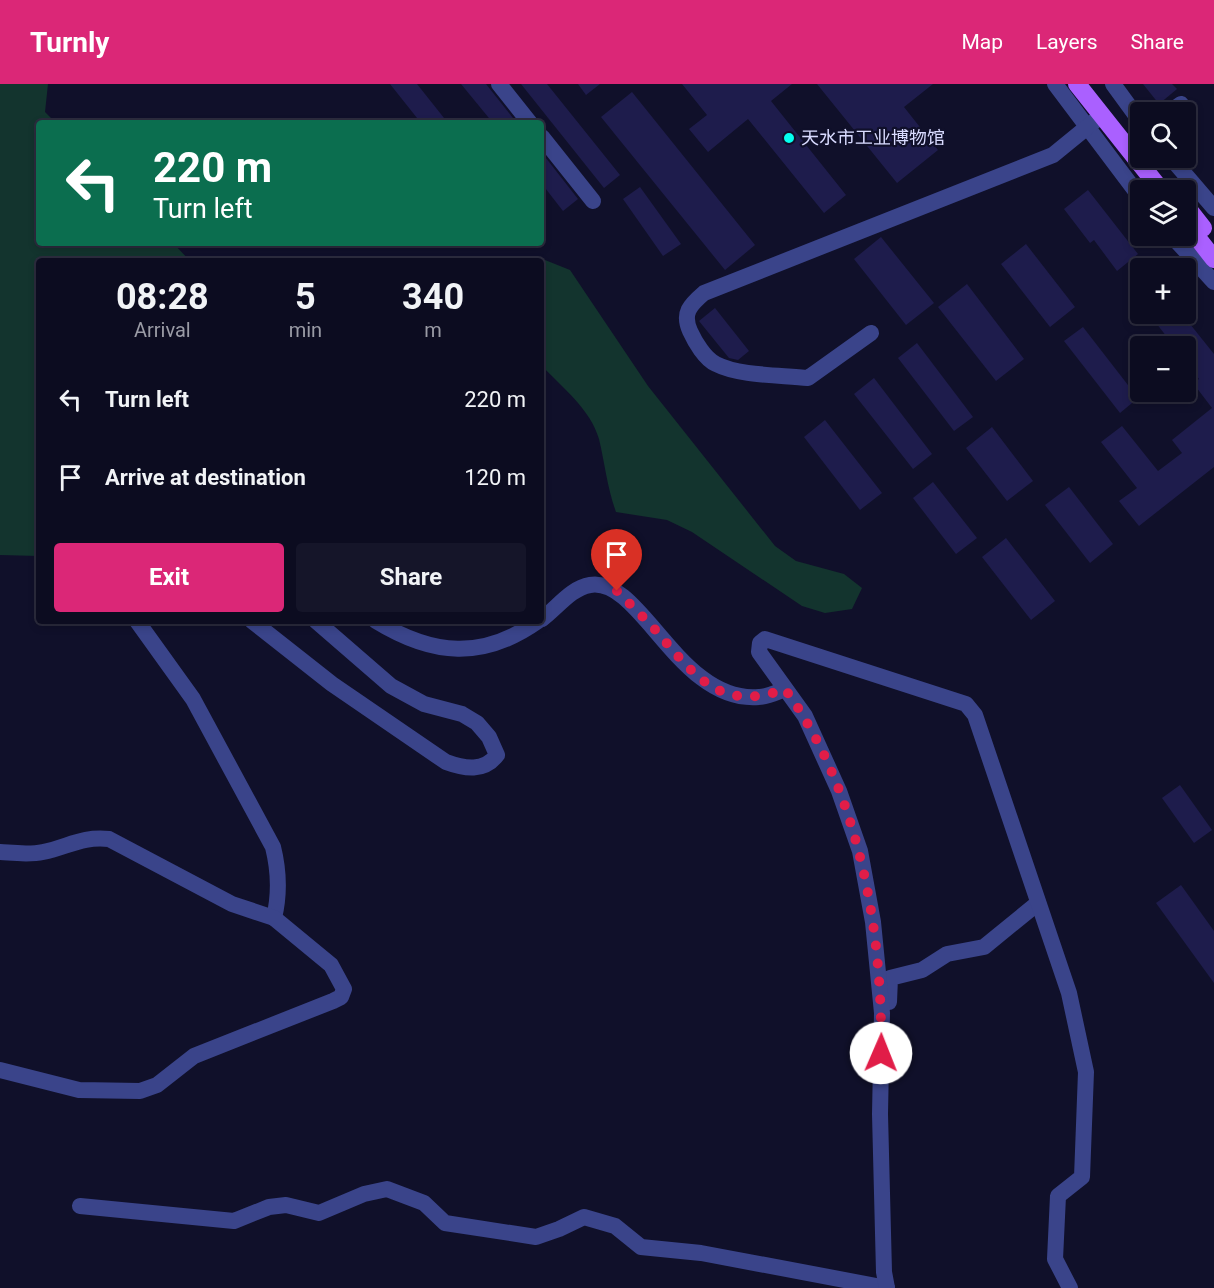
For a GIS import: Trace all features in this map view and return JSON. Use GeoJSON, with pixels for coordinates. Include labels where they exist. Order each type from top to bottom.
{"type":"FeatureCollection","features":[{"type":"Feature","properties":{"kind":"main road"},"geometry":{"type":"LineString","coordinates":[[1077,84],[1095,120],[1152,180]]}},
{"type":"Feature","properties":{"kind":"main road"},"geometry":{"type":"LineString","coordinates":[[1088,84],[1130,134]]}},
{"type":"Feature","properties":{"kind":"main road"},"geometry":{"type":"LineString","coordinates":[[1155,168],[1165,180]]}},
{"type":"Feature","properties":{"kind":"main road"},"geometry":{"type":"LineString","coordinates":[[1196,219],[1214,241]]}},
{"type":"Feature","properties":{"kind":"main road"},"geometry":{"type":"LineString","coordinates":[[1196,236],[1214,259]]}},
{"type":"Feature","properties":{"kind":"street"},"geometry":{"type":"LineString","coordinates":[[499,84],[528,120]]}},
{"type":"Feature","properties":{"kind":"street"},"geometry":{"type":"LineString","coordinates":[[1055,84],[1095,120],[1130,180]]}},
{"type":"Feature","properties":{"kind":"street"},"geometry":{"type":"LineString","coordinates":[[1113,84],[1130,107]]}},
{"type":"Feature","properties":{"kind":"street"},"geometry":{"type":"LineString","coordinates":[[871,333],[808,378],[732,369],[714,364],[701,350],[686,318],[688,306],[704,293],[1053,155],[1095,120]]}},
{"type":"Feature","properties":{"kind":"street"},"geometry":{"type":"LineString","coordinates":[[544,140],[593,201]]}},
{"type":"Feature","properties":{"kind":"street"},"geometry":{"type":"LineString","coordinates":[[1183,168],[1208,188],[1214,208]]}},
{"type":"Feature","properties":{"kind":"street"},"geometry":{"type":"LineString","coordinates":[[1181,246],[1214,282]]}},
{"type":"Feature","properties":{"kind":"street"},"geometry":{"type":"LineString","coordinates":[[544,617],[582,587],[600,584],[609,586],[650,624],[679,660],[710,685],[728,693],[751,698],[762,697],[785,689]]}},
{"type":"Feature","properties":{"kind":"street"},"geometry":{"type":"LineString","coordinates":[[139,624],[193,699],[273,847],[278,865],[279,896],[274,918]]}},
{"type":"Feature","properties":{"kind":"street"},"geometry":{"type":"LineString","coordinates":[[256,624],[332,684],[446,762],[464,768],[474,768],[492,762],[497,755],[489,737],[477,723],[462,714],[424,704],[391,686],[319,624]]}},
{"type":"Feature","properties":{"kind":"street"},"geometry":{"type":"LineString","coordinates":[[382,624],[425,644],[476,650],[519,634],[534,624]]}},
{"type":"Feature","properties":{"kind":"street"},"geometry":{"type":"LineString","coordinates":[[80,1206],[234,1221],[269,1207],[286,1205],[319,1213],[364,1194],[387,1189],[424,1203],[445,1223],[536,1237],[584,1217],[615,1226],[641,1247],[701,1253],[887,1288],[884,1272],[880,1114],[882,1013],[873,922],[860,851],[839,791],[805,716],[759,652],[760,643],[765,639],[966,704],[975,715],[1069,993],[1086,1072],[1082,1177],[1058,1196],[1059,1223],[1054,1260],[1070,1288]]}},
{"type":"Feature","properties":{"kind":"street"},"geometry":{"type":"LineString","coordinates":[[0,852],[26,854],[44,852],[90,837],[109,839],[231,904],[274,918],[331,965],[342,981],[344,989],[341,997],[194,1056],[157,1084],[140,1090],[79,1090],[0,1070]]}},
{"type":"Feature","properties":{"kind":"street"},"geometry":{"type":"LineString","coordinates":[[893,1288],[890,978],[922,970],[947,954],[984,947],[1038,903]]}},
{"type":"Feature","properties":{"kind":"green space"},"geometry":{"type":"Polygon","coordinates":[[[0,84],[48,84],[45,112],[53,120],[36,120],[36,246],[176,246],[187,258],[36,258],[36,556],[0,555],[0,84]]]}},
{"type":"Feature","properties":{"kind":"green space"},"geometry":{"type":"Polygon","coordinates":[[[544,260],[570,270],[648,386],[775,546],[796,561],[844,574],[862,588],[852,609],[825,613],[802,606],[692,532],[667,520],[616,512],[595,428],[575,400],[544,368],[544,260]]]}},
{"type":"Feature","properties":{"kind":"building"},"geometry":{"type":"Polygon","coordinates":[[[390,84],[417,84],[446,120],[419,120],[390,84]]]}},
{"type":"Feature","properties":{"kind":"building"},"geometry":{"type":"Polygon","coordinates":[[[461,84],[486,84],[515,120],[491,120],[461,84]]]}},
{"type":"Feature","properties":{"kind":"building"},"geometry":{"type":"Polygon","coordinates":[[[521,84],[547,84],[620,175],[604,188],[521,84]]]}},
{"type":"Feature","properties":{"kind":"building"},"geometry":{"type":"Polygon","coordinates":[[[578,84],[600,84],[586,95],[578,84]]]}},
{"type":"Feature","properties":{"kind":"building"},"geometry":{"type":"Polygon","coordinates":[[[682,84],[792,84],[771,101],[846,195],[824,213],[748,119],[708,152],[689,129],[707,115],[682,84]]]}},
{"type":"Feature","properties":{"kind":"building"},"geometry":{"type":"Polygon","coordinates":[[[817,84],[933,84],[904,107],[938,150],[897,183],[817,84]]]}},
{"type":"Feature","properties":{"kind":"building"},"geometry":{"type":"Polygon","coordinates":[[[1143,84],[1172,84],[1177,89],[1161,102],[1157,102],[1143,84]]]}},
{"type":"Feature","properties":{"kind":"building"},"geometry":{"type":"Polygon","coordinates":[[[632,92],[755,245],[725,270],[601,117],[632,92]]]}},
{"type":"Feature","properties":{"kind":"building"},"geometry":{"type":"Polygon","coordinates":[[[544,156],[578,199],[563,211],[544,187],[544,156]]]}},
{"type":"Feature","properties":{"kind":"building"},"geometry":{"type":"Polygon","coordinates":[[[640,187],[681,244],[663,256],[623,199],[640,187]]]}},
{"type":"Feature","properties":{"kind":"building"},"geometry":{"type":"Polygon","coordinates":[[[1088,190],[1138,254],[1130,258],[1117,271],[1094,240],[1090,243],[1064,209],[1088,190]]]}},
{"type":"Feature","properties":{"kind":"building"},"geometry":{"type":"Polygon","coordinates":[[[881,237],[934,303],[906,325],[854,259],[881,237]]]}},
{"type":"Feature","properties":{"kind":"building"},"geometry":{"type":"Polygon","coordinates":[[[1026,244],[1075,307],[1050,327],[1001,264],[1026,244]]]}},
{"type":"Feature","properties":{"kind":"building"},"geometry":{"type":"Polygon","coordinates":[[[967,284],[1024,359],[996,381],[938,307],[967,284]]]}},
{"type":"Feature","properties":{"kind":"building"},"geometry":{"type":"Polygon","coordinates":[[[715,308],[749,351],[738,360],[729,358],[699,321],[715,308]]]}},
{"type":"Feature","properties":{"kind":"building"},"geometry":{"type":"Polygon","coordinates":[[[1157,324],[1190,324],[1214,354],[1214,467],[1139,526],[1119,501],[1137,488],[1101,442],[1122,426],[1158,471],[1182,453],[1172,440],[1212,408],[1196,387],[1196,381],[1199,379],[1196,375],[1196,336],[1166,336],[1157,324]]]}},
{"type":"Feature","properties":{"kind":"building"},"geometry":{"type":"Polygon","coordinates":[[[1083,327],[1130,388],[1130,402],[1133,402],[1120,413],[1064,341],[1083,327]]]}},
{"type":"Feature","properties":{"kind":"building"},"geometry":{"type":"Polygon","coordinates":[[[917,343],[973,417],[954,431],[898,358],[917,343]]]}},
{"type":"Feature","properties":{"kind":"building"},"geometry":{"type":"Polygon","coordinates":[[[874,378],[932,454],[913,469],[854,394],[874,378]]]}},
{"type":"Feature","properties":{"kind":"building"},"geometry":{"type":"Polygon","coordinates":[[[825,420],[882,493],[860,510],[804,437],[825,420]]]}},
{"type":"Feature","properties":{"kind":"building"},"geometry":{"type":"Polygon","coordinates":[[[992,427],[1033,481],[1007,501],[966,448],[992,427]]]}},
{"type":"Feature","properties":{"kind":"building"},"geometry":{"type":"Polygon","coordinates":[[[933,482],[977,538],[956,554],[913,498],[933,482]]]}},
{"type":"Feature","properties":{"kind":"building"},"geometry":{"type":"Polygon","coordinates":[[[1069,487],[1113,544],[1090,563],[1045,505],[1069,487]]]}},
{"type":"Feature","properties":{"kind":"building"},"geometry":{"type":"Polygon","coordinates":[[[1006,538],[1055,601],[1031,620],[982,557],[1006,538]]]}},
{"type":"Feature","properties":{"kind":"building"},"geometry":{"type":"Polygon","coordinates":[[[1180,785],[1212,830],[1194,843],[1162,798],[1180,785]]]}},
{"type":"Feature","properties":{"kind":"building"},"geometry":{"type":"Polygon","coordinates":[[[1181,885],[1214,931],[1214,983],[1156,903],[1181,885]]]}},
{"type":"Feature","properties":{"kind":"place","name":"天水市工业博物馆"},"geometry":{"type":"Point","coordinates":[789,138]}},
{"type":"Feature","properties":{"kind":"route"},"geometry":{"type":"LineString","coordinates":[[617,591],[650,624],[679,660],[702,681],[728,693],[751,698],[762,697],[785,689],[805,716],[839,791],[860,851],[873,922],[882,1013],[881,1053]]}}]}
